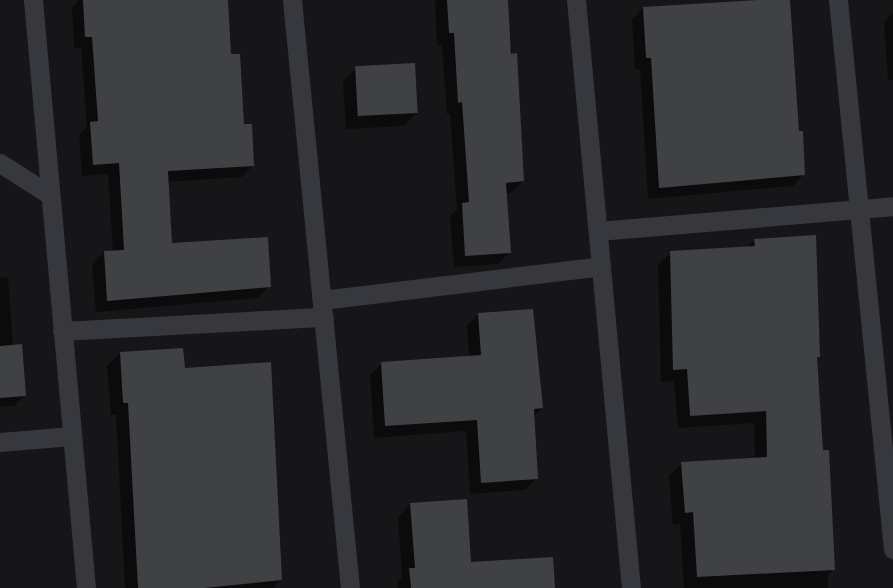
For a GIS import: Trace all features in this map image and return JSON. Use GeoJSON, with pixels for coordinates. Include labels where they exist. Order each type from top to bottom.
{"type":"FeatureCollection","features":[{"type":"Feature","properties":{"kind":"street"},"geometry":{"type":"LineString","coordinates":[[33,0],[86,588]]}},
{"type":"Feature","properties":{"kind":"street"},"geometry":{"type":"LineString","coordinates":[[292,0],[350,588]]}},
{"type":"Feature","properties":{"kind":"street"},"geometry":{"type":"LineString","coordinates":[[576,0],[632,588]]}},
{"type":"Feature","properties":{"kind":"street"},"geometry":{"type":"LineString","coordinates":[[838,0],[857,209],[893,549]]}},
{"type":"Feature","properties":{"kind":"street"},"geometry":{"type":"LineString","coordinates":[[0,163],[50,195]]}},
{"type":"Feature","properties":{"kind":"street"},"geometry":{"type":"LineString","coordinates":[[598,231],[893,206]]}},
{"type":"Feature","properties":{"kind":"street"},"geometry":{"type":"LineString","coordinates":[[62,331],[323,308],[601,266]]}},
{"type":"Feature","properties":{"kind":"street"},"geometry":{"type":"LineString","coordinates":[[0,442],[72,436]]}},
{"type":"Feature","properties":{"kind":"building"},"geometry":{"type":"Polygon","coordinates":[[[83,0],[228,0],[231,54],[240,54],[244,124],[252,124],[254,166],[168,171],[172,243],[268,237],[271,287],[107,301],[104,251],[124,250],[119,163],[93,165],[90,122],[98,121],[92,37],[85,37],[83,0]]]}},
{"type":"Feature","properties":{"kind":"building"},"geometry":{"type":"Polygon","coordinates":[[[447,0],[508,0],[511,54],[517,53],[524,181],[506,183],[511,253],[465,256],[462,203],[469,202],[462,102],[458,103],[454,33],[449,33],[447,0]]]}},
{"type":"Feature","properties":{"kind":"building"},"geometry":{"type":"Polygon","coordinates":[[[758,0],[790,0],[799,131],[803,131],[805,175],[659,188],[651,58],[646,58],[643,7],[758,0]]]}},
{"type":"Feature","properties":{"kind":"building"},"geometry":{"type":"Polygon","coordinates":[[[415,63],[418,113],[358,116],[355,66],[415,63]]]}},
{"type":"Feature","properties":{"kind":"building"},"geometry":{"type":"Polygon","coordinates":[[[816,235],[820,357],[817,357],[823,450],[829,450],[835,570],[697,577],[693,512],[685,513],[681,462],[767,457],[766,411],[690,416],[687,369],[673,370],[670,251],[755,246],[754,239],[816,235]]]}},
{"type":"Feature","properties":{"kind":"building"},"geometry":{"type":"Polygon","coordinates":[[[533,309],[543,408],[534,409],[538,479],[481,483],[477,420],[385,426],[381,362],[481,355],[478,313],[533,309]]]}},
{"type":"Feature","properties":{"kind":"building"},"geometry":{"type":"Polygon","coordinates":[[[22,344],[26,396],[0,398],[0,346],[22,344]]]}},
{"type":"Feature","properties":{"kind":"building"},"geometry":{"type":"Polygon","coordinates":[[[183,348],[185,368],[271,362],[282,580],[205,588],[138,588],[128,403],[123,403],[120,352],[183,348]]]}},
{"type":"Feature","properties":{"kind":"building"},"geometry":{"type":"Polygon","coordinates":[[[467,499],[471,562],[553,557],[555,588],[411,588],[409,568],[415,568],[410,503],[467,499]]]}}]}
